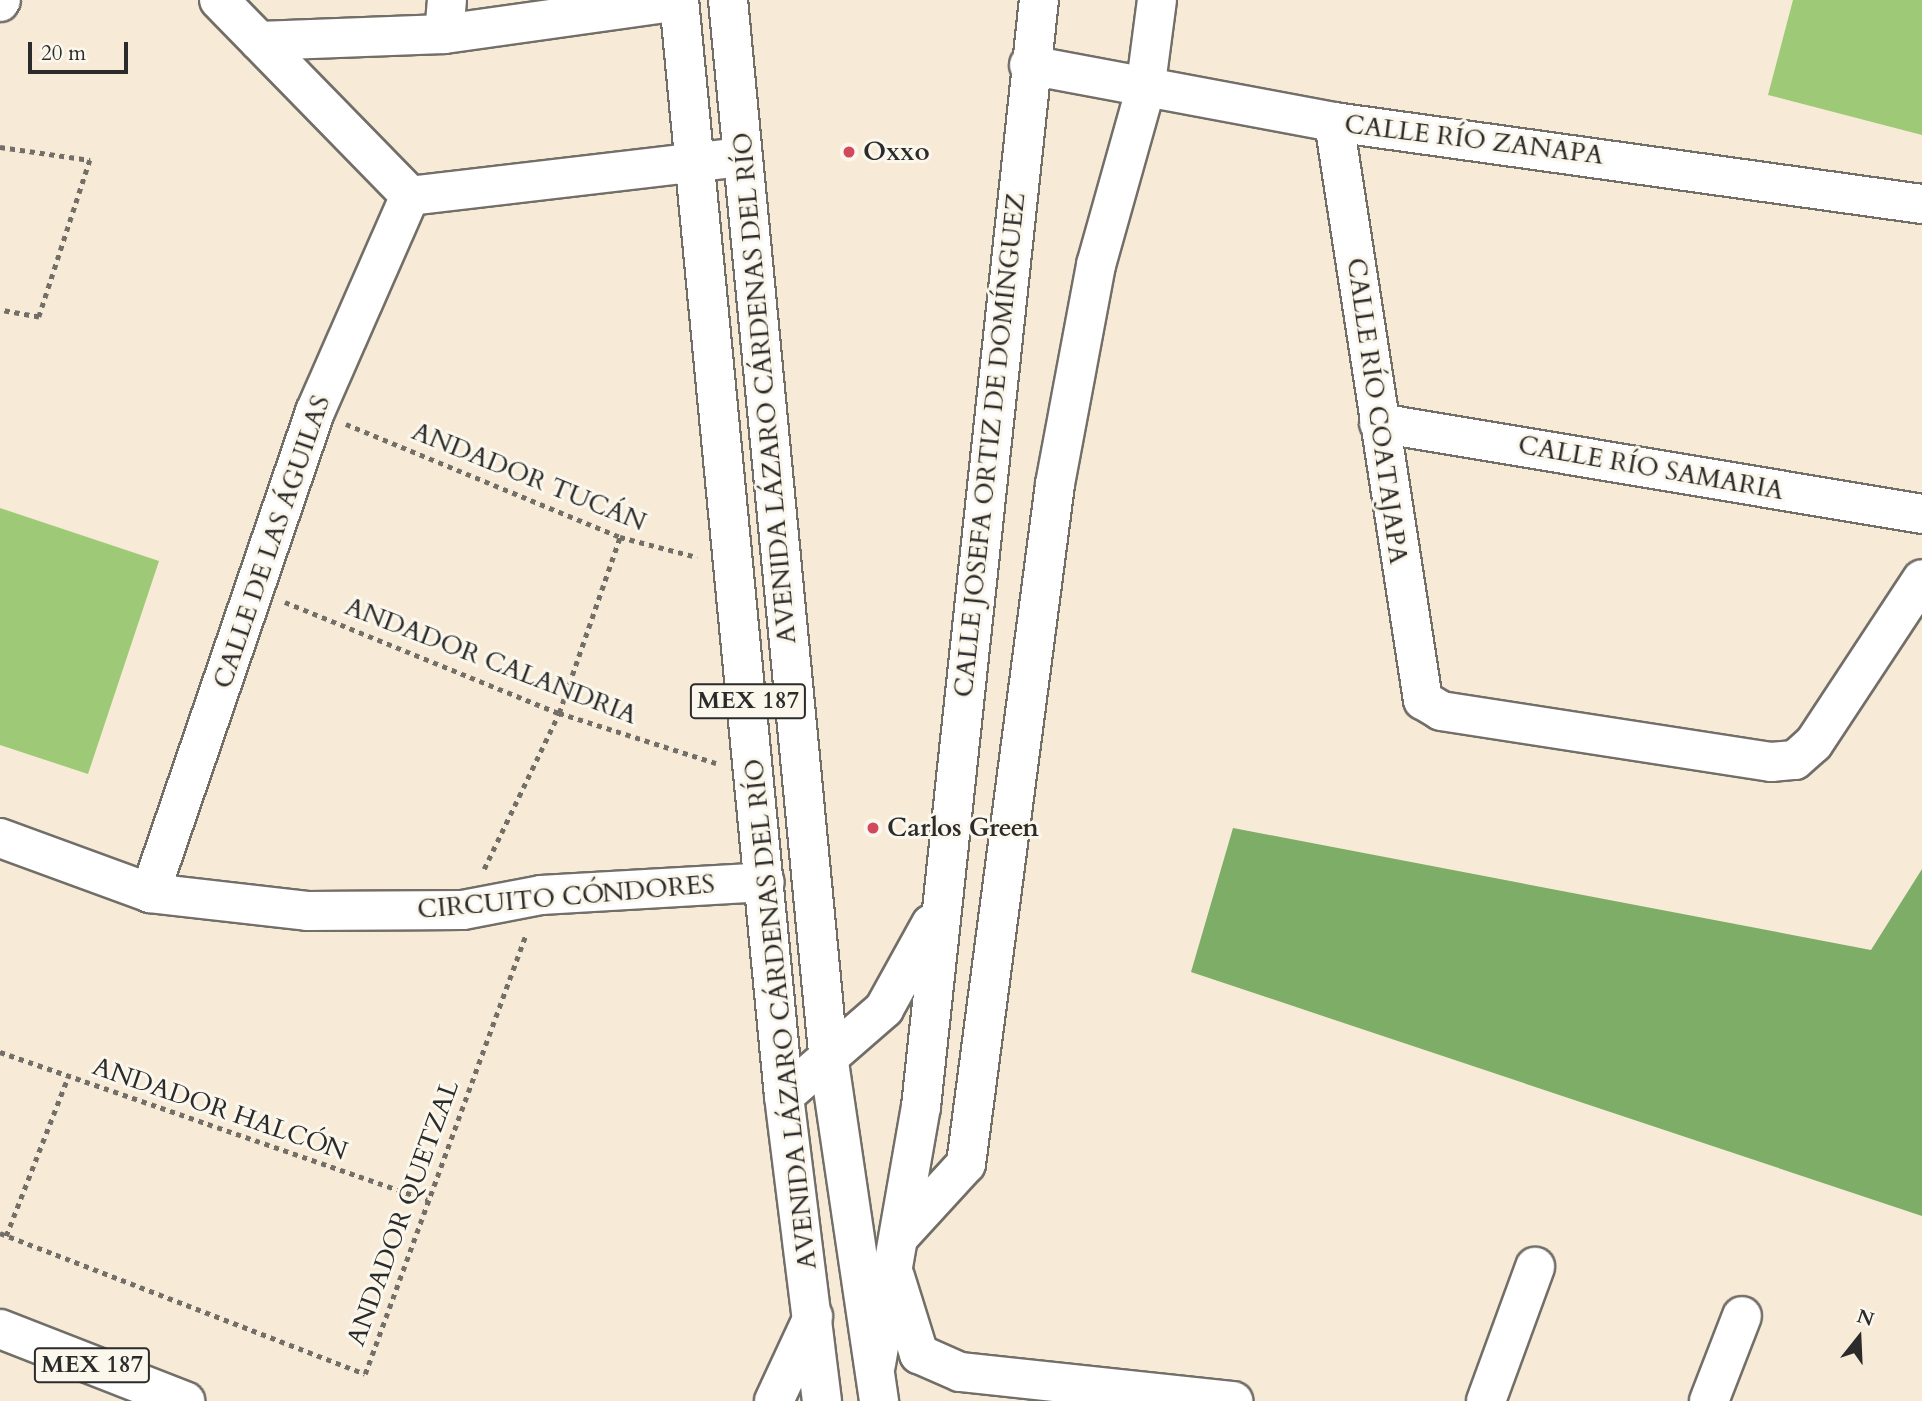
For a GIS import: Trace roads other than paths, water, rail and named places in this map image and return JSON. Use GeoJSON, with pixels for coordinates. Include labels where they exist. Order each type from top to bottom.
{"type":"FeatureCollection","features":[{"type":"Feature","properties":{"kind":"street"},"geometry":{"type":"LineString","coordinates":[[219,0],[410,196],[743,157]]}},
{"type":"Feature","properties":{"kind":"street","name":"AVENIDA LÁZARO CÁRDENAS DEL RÍO"},"geometry":{"type":"LineString","coordinates":[[728,0],[829,1062],[880,1392]]}},
{"type":"Feature","properties":{"kind":"street","name":"CALLE JOSEFA ORTIZ DE DOMÍNGUEZ"},"geometry":{"type":"LineString","coordinates":[[880,1392],[945,890],[1029,65],[1039,0]]}},
{"type":"Feature","properties":{"kind":"street"},"geometry":{"type":"LineString","coordinates":[[1157,0],[1145,91],[1096,265],[1055,484],[966,1164],[896,1255],[919,1354],[960,1372],[1233,1401]]}},
{"type":"Feature","properties":{"kind":"street"},"geometry":{"type":"LineString","coordinates":[[259,41],[446,17],[679,1]]}},
{"type":"Feature","properties":{"kind":"street","name":"AVENIDA LÁZARO CÁRDENAS DEL RÍO"},"geometry":{"type":"LineString","coordinates":[[679,1],[732,566],[757,775],[784,1096],[813,1317],[821,1401]]}},
{"type":"Feature","properties":{"kind":"street","name":"CALLE RÍO ZANAPA"},"geometry":{"type":"LineString","coordinates":[[1029,65],[1145,91],[1334,122],[1922,204]]}},
{"type":"Feature","properties":{"kind":"street","name":"CALLE RÍO COATAJAPA"},"geometry":{"type":"LineString","coordinates":[[1334,122],[1423,700],[1441,711],[1771,762],[1795,760],[1814,743],[1922,579]]}},
{"type":"Feature","properties":{"kind":"street","name":"CALLE DE LAS ÁGUILAS"},"geometry":{"type":"LineString","coordinates":[[150,893],[315,412],[410,196]]}},
{"type":"Feature","properties":{"kind":"street","name":"CALLE RÍO SAMARIA"},"geometry":{"type":"LineString","coordinates":[[1380,423],[1922,514]]}},
{"type":"Feature","properties":{"kind":"street","name":"CIRCUITO CÓNDORES"},"geometry":{"type":"LineString","coordinates":[[0,838],[150,893],[307,911],[463,910],[541,895],[765,882]]}},
{"type":"Feature","properties":{"kind":"street"},"geometry":{"type":"LineString","coordinates":[[784,1096],[829,1062],[884,1009],[918,954],[945,890]]}},
{"type":"Feature","properties":{"kind":"street"},"geometry":{"type":"LineString","coordinates":[[1486,1401],[1535,1267]]}},
{"type":"Feature","properties":{"kind":"street"},"geometry":{"type":"LineString","coordinates":[[1709,1401],[1742,1316]]}},
{"type":"Feature","properties":{"kind":"street"},"geometry":{"type":"LineString","coordinates":[[774,1401],[813,1317]]}},
{"type":"Feature","properties":{"kind":"street","name":"MEX 187"},"geometry":{"type":"LineString","coordinates":[[0,1329],[185,1401]]}},
{"type":"Feature","properties":{"kind":"place","name":"Oxxo"},"geometry":{"type":"Point","coordinates":[849,152]}},
{"type":"Feature","properties":{"kind":"place","name":"Carlos Green"},"geometry":{"type":"Point","coordinates":[873,828]}}]}
